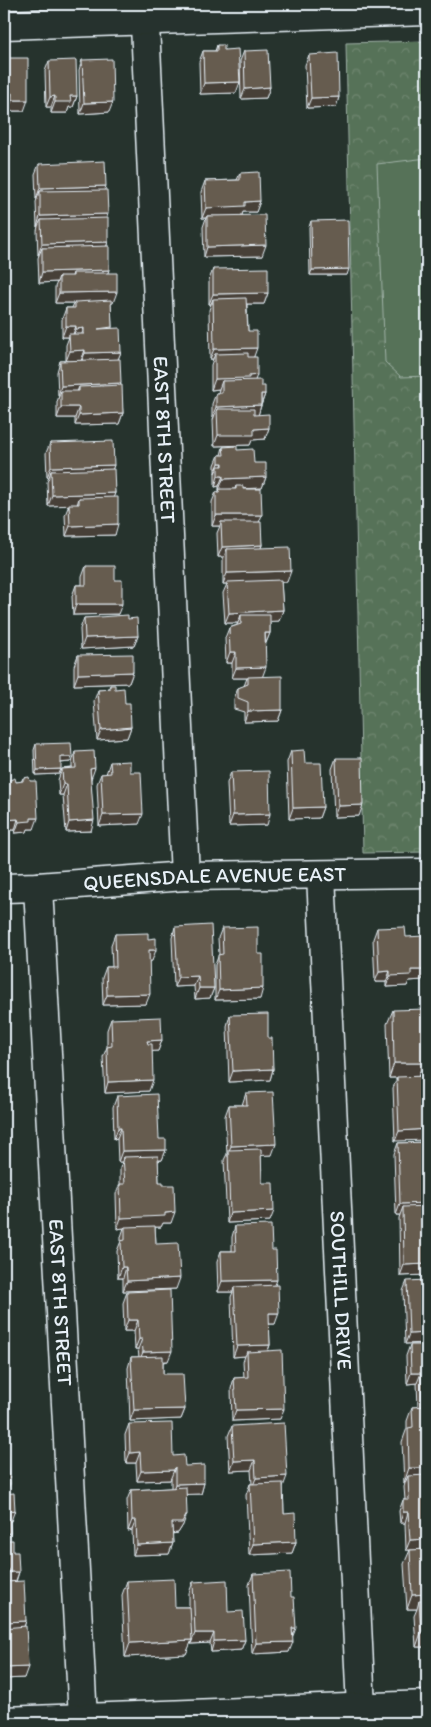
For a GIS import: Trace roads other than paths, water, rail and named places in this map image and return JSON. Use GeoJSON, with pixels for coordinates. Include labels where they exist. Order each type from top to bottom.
{"type":"FeatureCollection","features":[{"type":"Feature","properties":{"kind":"street"},"geometry":{"type":"LineString","coordinates":[[4,25],[144,12],[427,11]]}},
{"type":"Feature","properties":{"kind":"street","name":"EAST 8TH STREET"},"geometry":{"type":"LineString","coordinates":[[144,12],[186,876]]}},
{"type":"Feature","properties":{"kind":"street","name":"QUEENSDALE AVENUE EAST"},"geometry":{"type":"LineString","coordinates":[[4,888],[186,876],[427,873]]}},
{"type":"Feature","properties":{"kind":"street","name":"SOUTHILL DRIVE"},"geometry":{"type":"LineString","coordinates":[[321,875],[361,1707]]}},
{"type":"Feature","properties":{"kind":"street","name":"EAST 8TH STREET"},"geometry":{"type":"LineString","coordinates":[[38,887],[83,1718]]}},
{"type":"Feature","properties":{"kind":"street"},"geometry":{"type":"LineString","coordinates":[[4,1721],[83,1718],[180,1719],[361,1707],[427,1705]]}}]}
